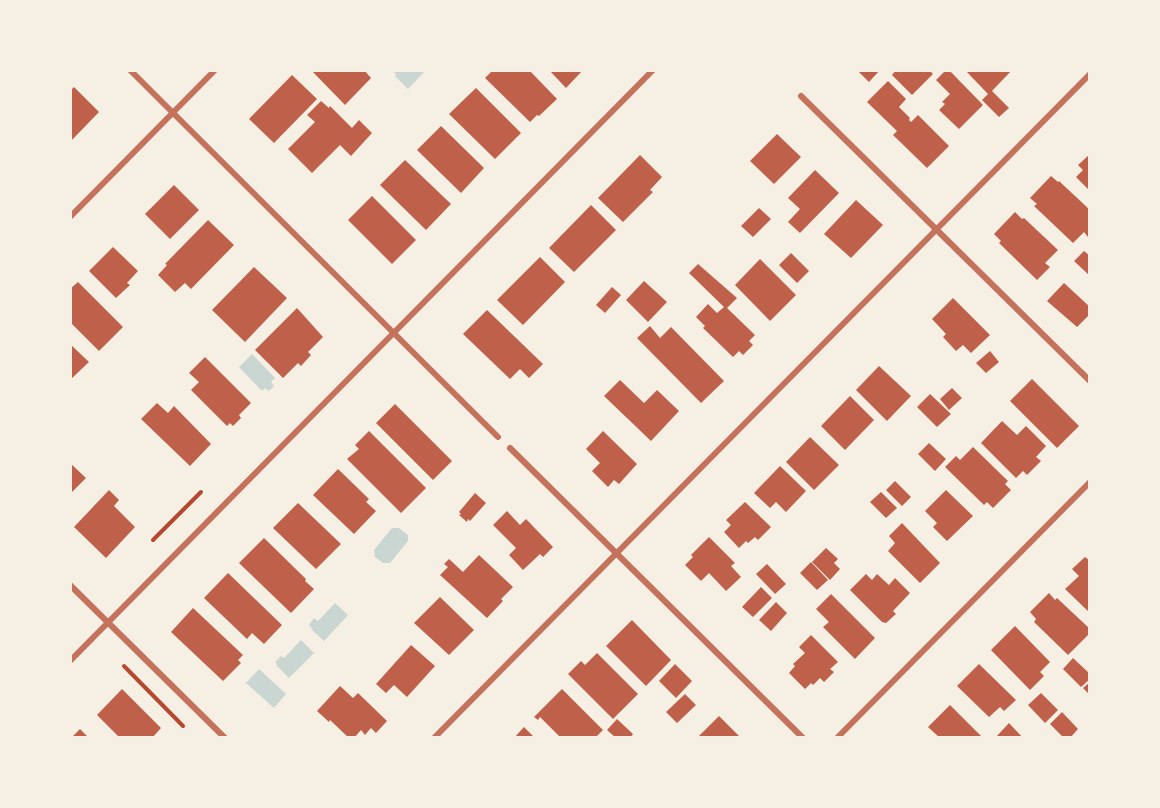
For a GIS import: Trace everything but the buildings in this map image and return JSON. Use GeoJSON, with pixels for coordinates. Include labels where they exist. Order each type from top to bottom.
{"type":"FeatureCollection","features":[{"type":"Feature","properties":{"kind":"street"},"geometry":{"type":"LineString","coordinates":[[130,70],[498,437]]}},
{"type":"Feature","properties":{"kind":"street"},"geometry":{"type":"LineString","coordinates":[[70,217],[215,70]]}},
{"type":"Feature","properties":{"kind":"street"},"geometry":{"type":"LineString","coordinates":[[70,661],[653,70]]}},
{"type":"Feature","properties":{"kind":"street"},"geometry":{"type":"LineString","coordinates":[[434,738],[1089,74]]}},
{"type":"Feature","properties":{"kind":"street"},"geometry":{"type":"LineString","coordinates":[[801,96],[1089,381]]}},
{"type":"Feature","properties":{"kind":"street"},"geometry":{"type":"LineString","coordinates":[[510,448],[803,738]]}},
{"type":"Feature","properties":{"kind":"street"},"geometry":{"type":"LineString","coordinates":[[837,738],[1089,482]]}},
{"type":"Feature","properties":{"kind":"street"},"geometry":{"type":"LineString","coordinates":[[70,585],[225,738]]}},
{"type":"Feature","properties":{"kind":"path"},"geometry":{"type":"LineString","coordinates":[[153,540],[201,492]]}},
{"type":"Feature","properties":{"kind":"path"},"geometry":{"type":"LineString","coordinates":[[124,666],[183,726]]}},
{"type":"Feature","properties":{"kind":"shaded area"},"geometry":{"type":"Polygon","coordinates":[[[393,70],[425,71],[408,89],[393,70]]]}},
{"type":"Feature","properties":{"kind":"shaded area"},"geometry":{"type":"Polygon","coordinates":[[[252,354],[275,378],[271,382],[274,386],[269,391],[265,388],[262,391],[239,367],[252,354]]]}},
{"type":"Feature","properties":{"kind":"shaded area"},"geometry":{"type":"Polygon","coordinates":[[[392,528],[399,528],[408,535],[408,541],[390,563],[383,563],[375,557],[374,550],[392,528]]]}},
{"type":"Feature","properties":{"kind":"shaded area"},"geometry":{"type":"Polygon","coordinates":[[[335,603],[348,615],[324,641],[309,625],[314,618],[318,621],[335,603]]]}},
{"type":"Feature","properties":{"kind":"shaded area"},"geometry":{"type":"Polygon","coordinates":[[[301,640],[314,653],[289,678],[275,662],[281,656],[284,658],[301,640]]]}},
{"type":"Feature","properties":{"kind":"shaded area"},"geometry":{"type":"Polygon","coordinates":[[[259,669],[286,694],[274,708],[246,683],[259,669]]]}}]}
